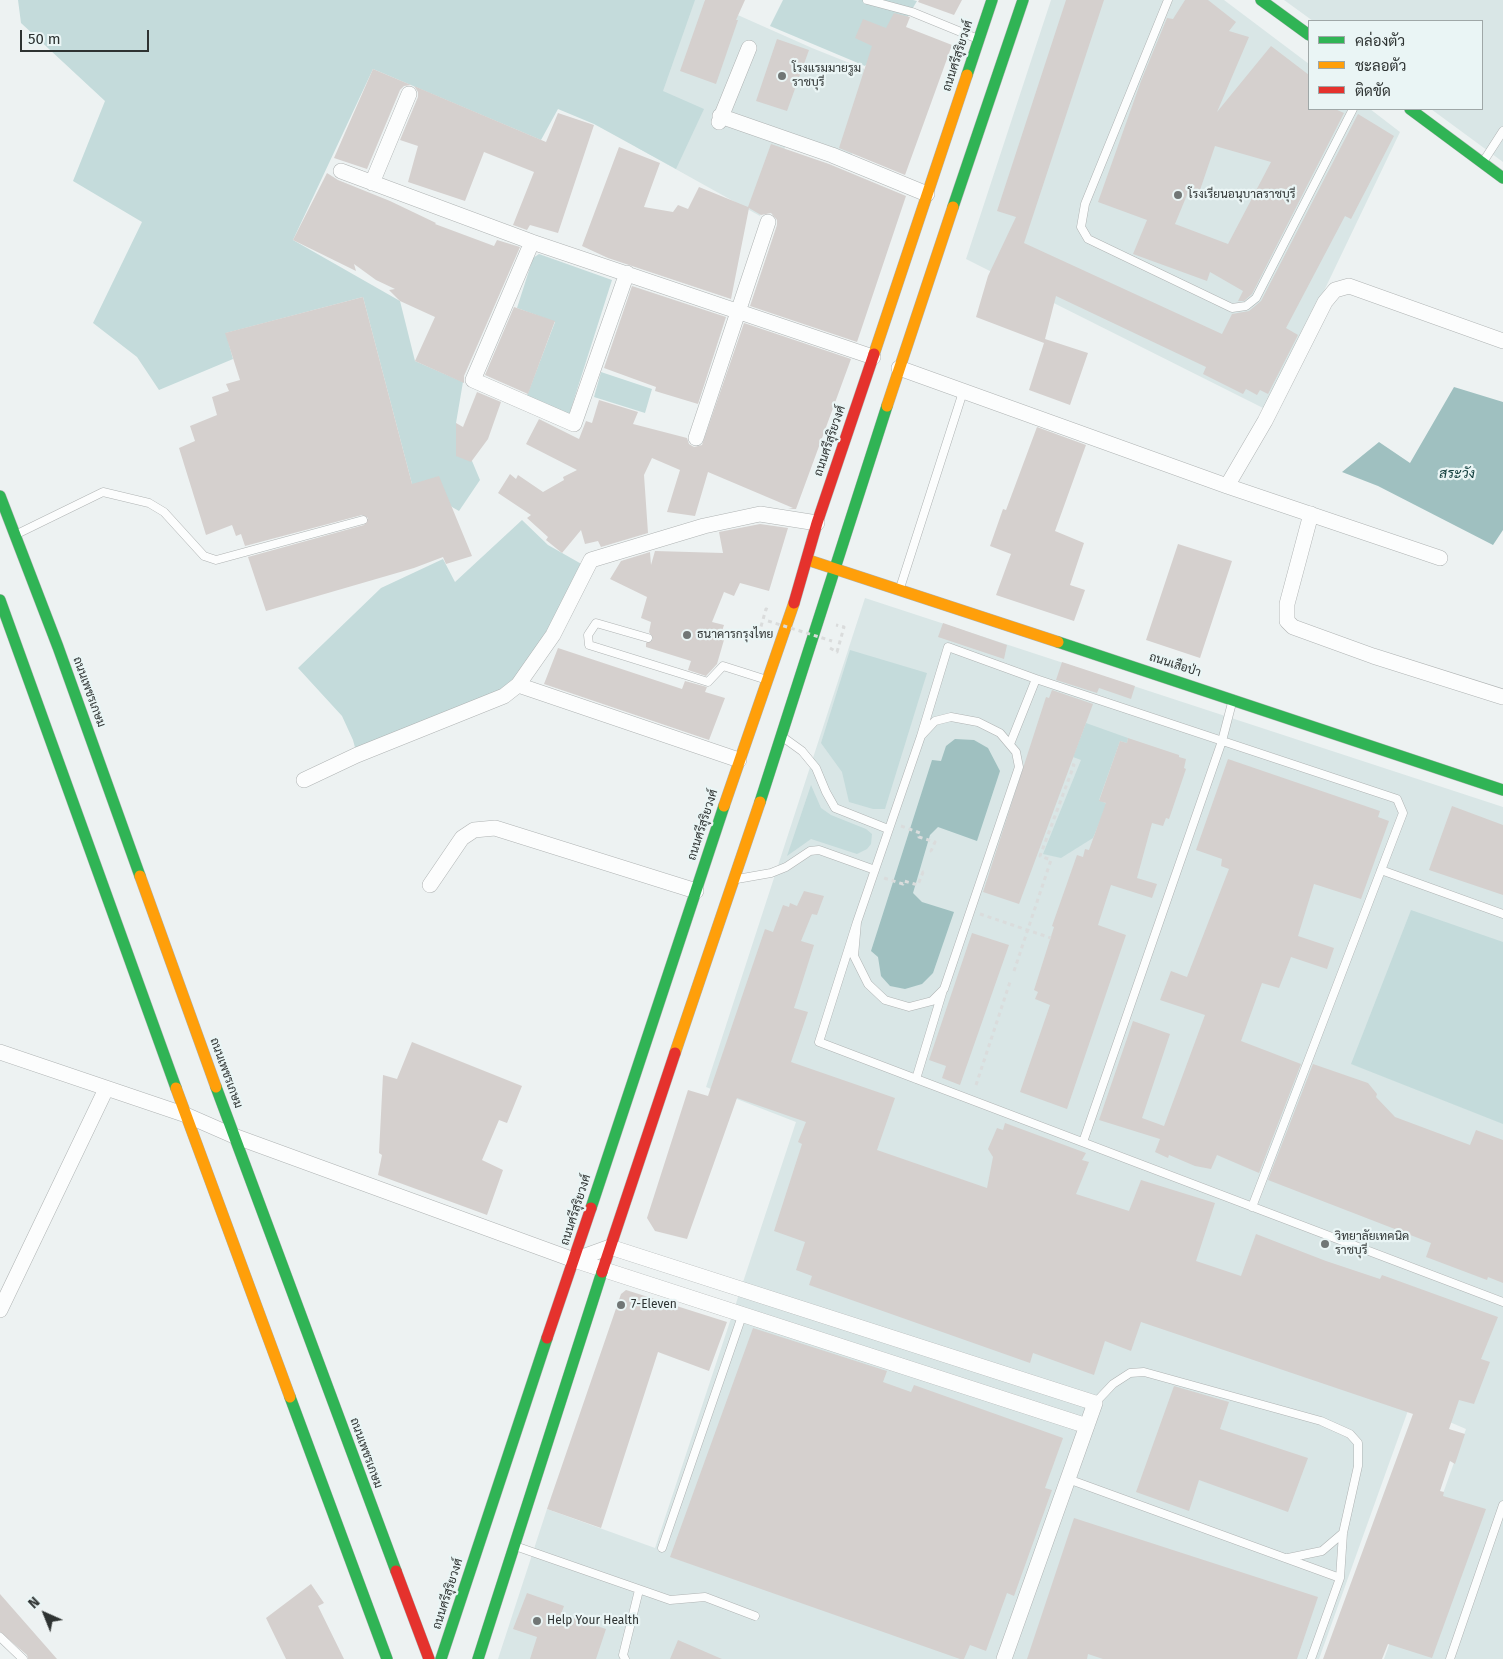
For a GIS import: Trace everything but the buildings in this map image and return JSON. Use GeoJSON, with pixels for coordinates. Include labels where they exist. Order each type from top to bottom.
{"type":"FeatureCollection","features":[{"type":"Feature","properties":{"kind":"main road","name":"ถนนศรีสุริยวงศ์"},"geometry":{"type":"LineString","coordinates":[[478,1659],[610,1247],[837,570],[927,194],[992,0]]}},
{"type":"Feature","properties":{"kind":"main road","name":"ถนนศรีสุริยวงศ์"},"geometry":{"type":"LineString","coordinates":[[441,1659],[808,560],[817,523],[886,362],[1023,0]]}},
{"type":"Feature","properties":{"kind":"main road"},"geometry":{"type":"LineString","coordinates":[[1261,0],[1308,34]]}},
{"type":"Feature","properties":{"kind":"main road"},"geometry":{"type":"LineString","coordinates":[[1411,110],[1503,178]]}},
{"type":"Feature","properties":{"kind":"main road","name":"ถนนเพชรเกษม"},"geometry":{"type":"LineString","coordinates":[[0,496],[58,647],[234,1136],[429,1659]]}},
{"type":"Feature","properties":{"kind":"main road","name":"ถนนเสือป่า"},"geometry":{"type":"LineString","coordinates":[[808,560],[1233,699],[1503,790]]}},
{"type":"Feature","properties":{"kind":"main road"},"geometry":{"type":"LineString","coordinates":[[0,601],[186,1115],[387,1659]]}},
{"type":"Feature","properties":{"kind":"street"},"geometry":{"type":"LineString","coordinates":[[749,48],[719,119],[825,150],[927,194]]}},
{"type":"Feature","properties":{"kind":"street"},"geometry":{"type":"LineString","coordinates":[[372,183],[409,94]]}},
{"type":"Feature","properties":{"kind":"street"},"geometry":{"type":"LineString","coordinates":[[340,171],[532,242],[886,362],[963,392],[1226,486],[1440,558]]}},
{"type":"Feature","properties":{"kind":"street"},"geometry":{"type":"LineString","coordinates":[[696,438],[768,222]]}},
{"type":"Feature","properties":{"kind":"street"},"geometry":{"type":"LineString","coordinates":[[532,242],[473,380],[574,424],[627,273]]}},
{"type":"Feature","properties":{"kind":"street"},"geometry":{"type":"LineString","coordinates":[[1226,486],[1265,421],[1325,302],[1336,290],[1350,286],[1503,341]]}},
{"type":"Feature","properties":{"kind":"street"},"geometry":{"type":"LineString","coordinates":[[304,780],[357,755],[504,696],[518,685],[553,635],[590,560],[704,526],[760,514],[817,523]]}},
{"type":"Feature","properties":{"kind":"street"},"geometry":{"type":"LineString","coordinates":[[1311,514],[1287,604],[1288,621],[1293,627],[1374,656],[1503,697]]}},
{"type":"Feature","properties":{"kind":"street"},"geometry":{"type":"LineString","coordinates":[[518,685],[740,760]]}},
{"type":"Feature","properties":{"kind":"street"},"geometry":{"type":"LineString","coordinates":[[430,884],[462,838],[474,830],[495,828],[696,891]]}},
{"type":"Feature","properties":{"kind":"street"},"geometry":{"type":"LineString","coordinates":[[0,1052],[186,1115],[234,1136],[574,1260],[743,1313],[1088,1426]]}},
{"type":"Feature","properties":{"kind":"street"},"geometry":{"type":"LineString","coordinates":[[0,1310],[106,1089]]}},
{"type":"Feature","properties":{"kind":"street"},"geometry":{"type":"LineString","coordinates":[[574,1260],[610,1247],[1095,1404],[1004,1659]]}},
{"type":"Feature","properties":{"kind":"street"},"geometry":{"type":"LineString","coordinates":[[908,1367],[916,1345]]}},
{"type":"Feature","properties":{"kind":"lane"},"geometry":{"type":"LineString","coordinates":[[866,0],[912,12],[979,39]]}},
{"type":"Feature","properties":{"kind":"lane"},"geometry":{"type":"LineString","coordinates":[[1168,0],[1085,204],[1081,227],[1088,239],[1232,308],[1246,306],[1256,298],[1352,110]]}},
{"type":"Feature","properties":{"kind":"lane"},"geometry":{"type":"LineString","coordinates":[[1483,162],[1503,131]]}},
{"type":"Feature","properties":{"kind":"lane"},"geometry":{"type":"LineString","coordinates":[[899,590],[963,392]]}},
{"type":"Feature","properties":{"kind":"lane"},"geometry":{"type":"LineString","coordinates":[[15,534],[103,492],[149,503],[164,512],[204,556],[216,560],[363,520]]}},
{"type":"Feature","properties":{"kind":"lane"},"geometry":{"type":"LineString","coordinates":[[648,638],[596,623],[588,635],[588,645],[708,682],[720,664],[768,680]]}},
{"type":"Feature","properties":{"kind":"lane"},"geometry":{"type":"LineString","coordinates":[[1252,1206],[1403,813],[1396,799],[1036,679],[948,647],[819,1042],[1503,1302]]}},
{"type":"Feature","properties":{"kind":"lane"},"geometry":{"type":"LineString","coordinates":[[1010,744],[1036,679]]}},
{"type":"Feature","properties":{"kind":"lane"},"geometry":{"type":"LineString","coordinates":[[1082,1142],[1222,741],[1233,699]]}},
{"type":"Feature","properties":{"kind":"lane"},"geometry":{"type":"LineString","coordinates":[[916,1079],[944,989],[1019,767],[1016,752],[1000,733],[978,722],[951,717],[935,721],[920,736]]}},
{"type":"Feature","properties":{"kind":"lane"},"geometry":{"type":"LineString","coordinates":[[782,737],[802,751],[816,768],[835,808],[888,829]]}},
{"type":"Feature","properties":{"kind":"lane"},"geometry":{"type":"LineString","coordinates":[[734,879],[771,873],[786,867],[810,852],[818,850],[875,870]]}},
{"type":"Feature","properties":{"kind":"lane"},"geometry":{"type":"LineString","coordinates":[[1381,870],[1503,914]]}},
{"type":"Feature","properties":{"kind":"lane"},"geometry":{"type":"LineString","coordinates":[[857,922],[854,956],[868,984],[885,1000],[909,1007],[932,1001],[944,989]]}},
{"type":"Feature","properties":{"kind":"lane"},"geometry":{"type":"LineString","coordinates":[[662,1548],[743,1313]]}},
{"type":"Feature","properties":{"kind":"lane"},"geometry":{"type":"LineString","coordinates":[[1095,1404],[1113,1384],[1130,1373],[1144,1372],[1321,1421],[1350,1434],[1358,1443],[1358,1466],[1343,1533],[1340,1578],[1311,1659]]}},
{"type":"Feature","properties":{"kind":"lane"},"geometry":{"type":"LineString","coordinates":[[1068,1479],[1340,1578]]}},
{"type":"Feature","properties":{"kind":"lane"},"geometry":{"type":"LineString","coordinates":[[1450,1659],[1503,1505]]}},
{"type":"Feature","properties":{"kind":"lane"},"geometry":{"type":"LineString","coordinates":[[1287,1559],[1322,1551],[1343,1533]]}},
{"type":"Feature","properties":{"kind":"lane"},"geometry":{"type":"LineString","coordinates":[[515,1546],[670,1600],[705,1597],[755,1616]]}},
{"type":"Feature","properties":{"kind":"lane"},"geometry":{"type":"LineString","coordinates":[[625,1659],[623,1655],[639,1590]]}},
{"type":"Feature","properties":{"kind":"lane"},"geometry":{"type":"LineString","coordinates":[[0,1637],[23,1659]]}},
{"type":"Feature","properties":{"kind":"path"},"geometry":{"type":"LineString","coordinates":[[758,637],[766,609],[772,610],[768,621],[832,641],[830,650],[837,652],[844,627]]}},
{"type":"Feature","properties":{"kind":"path"},"geometry":{"type":"LineString","coordinates":[[1014,971],[1051,860],[1040,856],[1074,765],[1071,764]]}},
{"type":"Feature","properties":{"kind":"path"},"geometry":{"type":"LineString","coordinates":[[903,826],[920,833],[919,837],[935,842],[931,852],[933,852]]}},
{"type":"Feature","properties":{"kind":"path"},"geometry":{"type":"LineString","coordinates":[[888,880],[918,885],[923,872],[925,873]]}},
{"type":"Feature","properties":{"kind":"path"},"geometry":{"type":"LineString","coordinates":[[970,911],[1051,938]]}},
{"type":"Feature","properties":{"kind":"path"},"geometry":{"type":"LineString","coordinates":[[976,1085],[1010,982]]}},
{"type":"Feature","properties":{"kind":"shaded area"},"geometry":{"type":"Polygon","coordinates":[[[18,0],[695,0],[663,91],[704,109],[676,169],[594,124],[558,109],[541,140],[373,69],[293,240],[400,301],[415,361],[463,382],[456,423],[480,480],[459,511],[412,484],[363,297],[226,333],[233,359],[159,390],[137,357],[93,323],[142,222],[73,181],[105,101],[21,23],[18,0]]]}},
{"type":"Feature","properties":{"kind":"shaded area","name":"โรงแรมมายรูม ราชบุรี"},"geometry":{"type":"Polygon","coordinates":[[[694,0],[704,0],[812,48],[877,74],[848,166],[786,145],[760,216],[636,147],[694,0]]]}},
{"type":"Feature","properties":{"kind":"shaded area"},"geometry":{"type":"Polygon","coordinates":[[[783,0],[917,1],[898,33],[865,66],[770,26],[783,0]]]}},
{"type":"Feature","properties":{"kind":"shaded area","name":"โรงเรียนอนุบาลราชบุรี"},"geometry":{"type":"Polygon","coordinates":[[[1051,0],[1224,0],[1308,63],[1308,110],[1371,110],[1400,132],[1267,410],[966,259],[1051,0]]]}},
{"type":"Feature","properties":{"kind":"shaded area"},"geometry":{"type":"Polygon","coordinates":[[[1284,0],[1503,0],[1503,162],[1432,110],[1483,110],[1483,20],[1312,20],[1284,0]]]}},
{"type":"Feature","properties":{"kind":"shaded area"},"geometry":{"type":"Polygon","coordinates":[[[539,254],[612,280],[569,415],[526,398],[555,322],[517,308],[533,258],[539,254]]]}},
{"type":"Feature","properties":{"kind":"shaded area"},"geometry":{"type":"Polygon","coordinates":[[[601,372],[652,389],[645,413],[594,397],[601,372]]]}},
{"type":"Feature","properties":{"kind":"shaded area"},"geometry":{"type":"Polygon","coordinates":[[[522,520],[548,545],[585,566],[518,685],[357,755],[353,740],[342,716],[298,668],[381,588],[443,559],[455,582],[522,520]]]}},
{"type":"Feature","properties":{"kind":"shaded area"},"geometry":{"type":"Polygon","coordinates":[[[865,598],[1503,807],[1503,1659],[1384,1659],[1466,1429],[1410,1405],[1319,1659],[498,1659],[547,1509],[655,1548],[796,1122],[706,1087],[865,598]]]}},
{"type":"Feature","properties":{"kind":"shaded area"},"geometry":{"type":"Polygon","coordinates":[[[850,650],[927,673],[885,809],[873,809],[849,802],[842,772],[821,743],[850,650]]]}},
{"type":"Feature","properties":{"kind":"shaded area"},"geometry":{"type":"Polygon","coordinates":[[[1086,723],[1128,738],[1127,743],[1120,741],[1099,800],[1107,804],[1093,838],[1061,858],[1043,854],[1081,760],[1073,757],[1086,723]]]}},
{"type":"Feature","properties":{"kind":"shaded area"},"geometry":{"type":"Polygon","coordinates":[[[811,785],[821,808],[831,815],[866,829],[872,834],[871,844],[867,849],[857,854],[811,839],[787,856],[811,785]]]}},
{"type":"Feature","properties":{"kind":"shaded area"},"geometry":{"type":"Polygon","coordinates":[[[1411,910],[1503,942],[1503,1124],[1351,1064],[1411,910]]]}},
{"type":"Feature","properties":{"kind":"water","name":"สระวัง"},"geometry":{"type":"Polygon","coordinates":[[[1454,387],[1503,402],[1503,530],[1493,545],[1378,486],[1342,472],[1379,442],[1410,463],[1454,387]]]}},
{"type":"Feature","properties":{"kind":"water"},"geometry":{"type":"Polygon","coordinates":[[[955,739],[974,740],[988,748],[1000,771],[977,841],[938,827],[930,835],[913,893],[922,902],[954,912],[933,973],[922,984],[905,989],[890,986],[881,976],[878,957],[871,951],[932,760],[941,761],[946,746],[955,739]]]}},
{"type":"Feature","properties":{"kind":"traffic: fast"},"geometry":{"type":"LineString","coordinates":[[967,75],[992,0]]}},
{"type":"Feature","properties":{"kind":"traffic: fast"},"geometry":{"type":"LineString","coordinates":[[953,207],[1023,0]]}},
{"type":"Feature","properties":{"kind":"traffic: fast"},"geometry":{"type":"LineString","coordinates":[[1261,0],[1308,34]]}},
{"type":"Feature","properties":{"kind":"traffic: fast"},"geometry":{"type":"LineString","coordinates":[[1411,110],[1503,178]]}},
{"type":"Feature","properties":{"kind":"traffic: fast"},"geometry":{"type":"LineString","coordinates":[[760,802],[887,406]]}},
{"type":"Feature","properties":{"kind":"traffic: fast"},"geometry":{"type":"LineString","coordinates":[[0,496],[58,647],[140,876]]}},
{"type":"Feature","properties":{"kind":"traffic: fast"},"geometry":{"type":"LineString","coordinates":[[0,600],[176,1088]]}},
{"type":"Feature","properties":{"kind":"traffic: fast"},"geometry":{"type":"LineString","coordinates":[[1058,642],[1503,790]]}},
{"type":"Feature","properties":{"kind":"traffic: fast"},"geometry":{"type":"LineString","coordinates":[[591,1208],[724,806]]}},
{"type":"Feature","properties":{"kind":"traffic: fast"},"geometry":{"type":"LineString","coordinates":[[216,1087],[396,1571]]}},
{"type":"Feature","properties":{"kind":"traffic: fast"},"geometry":{"type":"LineString","coordinates":[[478,1659],[602,1272]]}},
{"type":"Feature","properties":{"kind":"traffic: fast"},"geometry":{"type":"LineString","coordinates":[[441,1659],[547,1338]]}},
{"type":"Feature","properties":{"kind":"traffic: fast"},"geometry":{"type":"LineString","coordinates":[[290,1397],[387,1659]]}},
{"type":"Feature","properties":{"kind":"traffic: slow"},"geometry":{"type":"LineString","coordinates":[[874,354],[967,75]]}},
{"type":"Feature","properties":{"kind":"traffic: slow"},"geometry":{"type":"LineString","coordinates":[[887,406],[953,207]]}},
{"type":"Feature","properties":{"kind":"traffic: slow"},"geometry":{"type":"LineString","coordinates":[[808,560],[1058,642]]}},
{"type":"Feature","properties":{"kind":"traffic: slow"},"geometry":{"type":"LineString","coordinates":[[724,806],[794,603]]}},
{"type":"Feature","properties":{"kind":"traffic: slow"},"geometry":{"type":"LineString","coordinates":[[675,1053],[760,802]]}},
{"type":"Feature","properties":{"kind":"traffic: slow"},"geometry":{"type":"LineString","coordinates":[[140,876],[216,1087]]}},
{"type":"Feature","properties":{"kind":"traffic: slow"},"geometry":{"type":"LineString","coordinates":[[176,1088],[290,1397]]}},
{"type":"Feature","properties":{"kind":"traffic: jam"},"geometry":{"type":"LineString","coordinates":[[794,603],[817,523],[874,354]]}},
{"type":"Feature","properties":{"kind":"traffic: jam"},"geometry":{"type":"LineString","coordinates":[[602,1272],[675,1053]]}},
{"type":"Feature","properties":{"kind":"traffic: jam"},"geometry":{"type":"LineString","coordinates":[[547,1338],[591,1208]]}},
{"type":"Feature","properties":{"kind":"traffic: jam"},"geometry":{"type":"LineString","coordinates":[[396,1571],[429,1659]]}},
{"type":"Feature","properties":{"kind":"place","name":"โรงแรมมายรูม ราชบุรี"},"geometry":{"type":"Point","coordinates":[782,76]}},
{"type":"Feature","properties":{"kind":"place","name":"โรงเรียนอนุบาลราชบุรี"},"geometry":{"type":"Point","coordinates":[1178,195]}},
{"type":"Feature","properties":{"kind":"place","name":"ธนาคารกรุงไทย"},"geometry":{"type":"Point","coordinates":[687,635]}},
{"type":"Feature","properties":{"kind":"place","name":"วิทยาลัยเทคนิค ราชบุรี"},"geometry":{"type":"Point","coordinates":[1325,1244]}},
{"type":"Feature","properties":{"kind":"place","name":"7-Eleven"},"geometry":{"type":"Point","coordinates":[621,1305]}},
{"type":"Feature","properties":{"kind":"place","name":"Help Your Health"},"geometry":{"type":"Point","coordinates":[537,1621]}}]}
